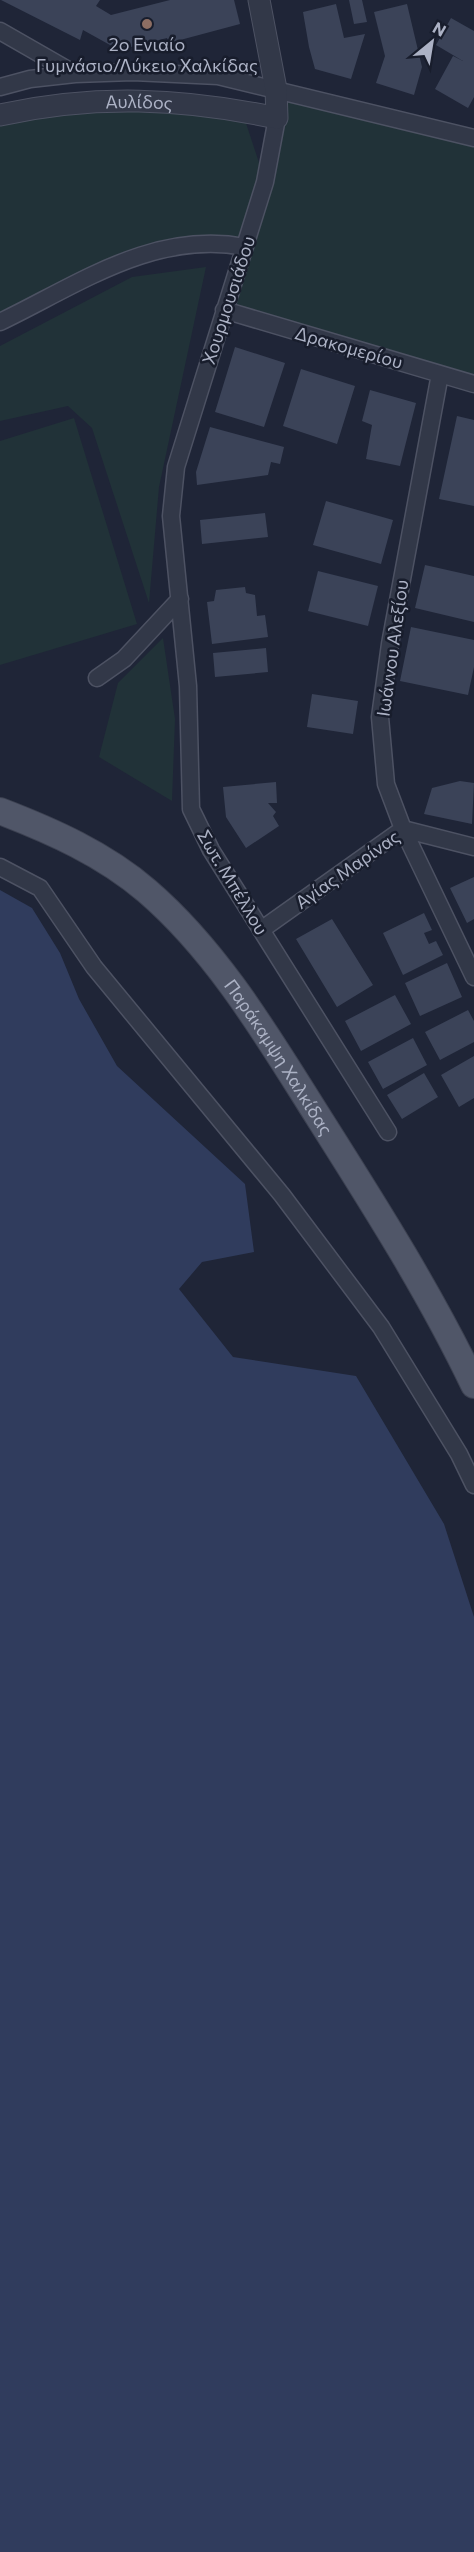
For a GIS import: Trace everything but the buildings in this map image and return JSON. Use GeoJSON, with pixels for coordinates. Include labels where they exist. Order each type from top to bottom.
{"type":"FeatureCollection","features":[{"type":"Feature","properties":{"kind":"main road","name":"Παράκαμψη Χαλκίδας"},"geometry":{"type":"LineString","coordinates":[[0,811],[67,838],[105,860],[146,890],[211,958],[281,1058],[401,1248],[442,1319],[474,1384]]}},
{"type":"Feature","properties":{"kind":"street","name":"Χουρμουσιάδου"},"geometry":{"type":"LineString","coordinates":[[180,599],[171,516],[176,467],[265,182],[277,118],[276,89],[259,0]]}},
{"type":"Feature","properties":{"kind":"street"},"geometry":{"type":"LineString","coordinates":[[0,30],[75,74]]}},
{"type":"Feature","properties":{"kind":"street","name":"Αυλίδος"},"geometry":{"type":"LineString","coordinates":[[0,87],[30,79],[75,74],[133,72],[207,75],[472,133]]}},
{"type":"Feature","properties":{"kind":"street","name":"Αυλίδος"},"geometry":{"type":"LineString","coordinates":[[0,115],[82,102],[137,100],[190,103],[277,118]]}},
{"type":"Feature","properties":{"kind":"street"},"geometry":{"type":"LineString","coordinates":[[0,322],[110,267],[152,251],[193,243],[224,243],[245,247]]}},
{"type":"Feature","properties":{"kind":"street","name":"Δρακομερίου"},"geometry":{"type":"LineString","coordinates":[[224,310],[474,384]]}},
{"type":"Feature","properties":{"kind":"street","name":"Ιωάννου Αλεξίου"},"geometry":{"type":"LineString","coordinates":[[440,374],[390,644],[380,717],[386,784],[403,829],[474,977]]}},
{"type":"Feature","properties":{"kind":"street"},"geometry":{"type":"LineString","coordinates":[[97,678],[124,659],[180,599]]}},
{"type":"Feature","properties":{"kind":"street","name":"Σωτ. Μπέλλου"},"geometry":{"type":"LineString","coordinates":[[180,599],[190,715],[191,809],[211,850],[388,1132]]}},
{"type":"Feature","properties":{"kind":"street","name":"Αγίας Μαρίνας"},"geometry":{"type":"LineString","coordinates":[[261,930],[403,829],[474,847]]}},
{"type":"Feature","properties":{"kind":"street"},"geometry":{"type":"LineString","coordinates":[[0,867],[40,888],[94,967],[282,1195],[381,1327],[459,1454],[474,1485]]}},
{"type":"Feature","properties":{"kind":"shaded area"},"geometry":{"type":"Polygon","coordinates":[[[276,89],[474,138],[474,384],[224,310],[245,248],[180,244],[0,322],[0,115],[32,108],[242,111],[265,181],[276,89]]]}},
{"type":"Feature","properties":{"kind":"shaded area"},"geometry":{"type":"Polygon","coordinates":[[[206,267],[159,487],[149,603],[92,428],[68,406],[0,421],[0,346],[132,277],[206,267]]]}},
{"type":"Feature","properties":{"kind":"shaded area"},"geometry":{"type":"Polygon","coordinates":[[[74,418],[137,624],[0,665],[0,441],[74,418]]]}},
{"type":"Feature","properties":{"kind":"shaded area"},"geometry":{"type":"Polygon","coordinates":[[[163,638],[175,719],[172,801],[99,757],[118,683],[163,638]]]}},
{"type":"Feature","properties":{"kind":"water"},"geometry":{"type":"Polygon","coordinates":[[[0,890],[32,908],[60,953],[79,999],[117,1066],[245,1184],[254,1252],[202,1262],[179,1289],[233,1357],[356,1376],[444,1524],[474,1617],[474,2552],[0,2552],[0,890]]]}},
{"type":"Feature","properties":{"kind":"place","name":"2ο Ενιαίο Γυμνάσιο/Λύκειο Χαλκίδας"},"geometry":{"type":"Point","coordinates":[147,24]}}]}
